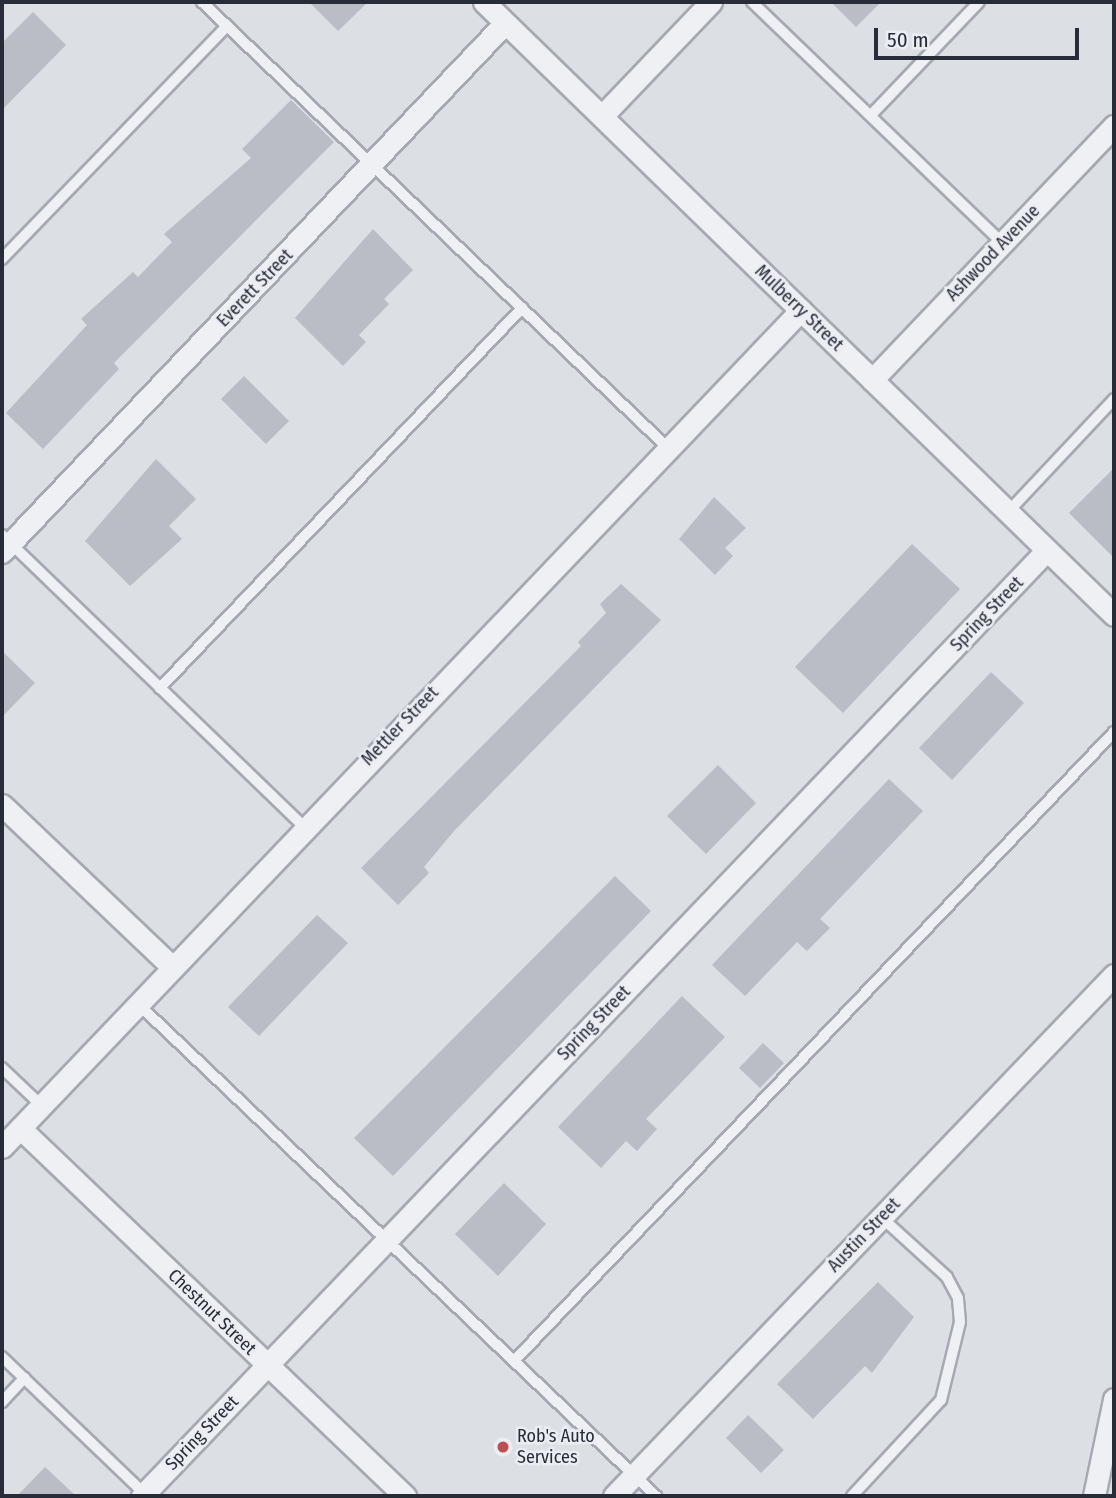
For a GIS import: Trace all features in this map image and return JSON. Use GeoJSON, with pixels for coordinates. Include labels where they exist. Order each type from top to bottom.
{"type":"FeatureCollection","features":[{"type":"Feature","properties":{"kind":"street","name":"Mulberry Street"},"geometry":{"type":"LineString","coordinates":[[484,2],[1114,615]]}},
{"type":"Feature","properties":{"kind":"street"},"geometry":{"type":"LineString","coordinates":[[602,116],[711,2]]}},
{"type":"Feature","properties":{"kind":"street","name":"Everett Street"},"geometry":{"type":"LineString","coordinates":[[4,543],[373,166],[505,23]]}},
{"type":"Feature","properties":{"kind":"street","name":"Ashwood Avenue"},"geometry":{"type":"LineString","coordinates":[[872,380],[1114,126]]}},
{"type":"Feature","properties":{"kind":"street","name":"Mettler Street"},"geometry":{"type":"LineString","coordinates":[[2,1147],[303,826],[802,310]]}},
{"type":"Feature","properties":{"kind":"street","name":"Spring Street"},"geometry":{"type":"LineString","coordinates":[[145,1495],[1047,550]]}},
{"type":"Feature","properties":{"kind":"street"},"geometry":{"type":"LineString","coordinates":[[2,805],[171,966]]}},
{"type":"Feature","properties":{"kind":"street","name":"Austin Street"},"geometry":{"type":"LineString","coordinates":[[614,1496],[1114,975]]}},
{"type":"Feature","properties":{"kind":"street","name":"Chestnut Street"},"geometry":{"type":"LineString","coordinates":[[19,1128],[405,1496]]}},
{"type":"Feature","properties":{"kind":"street"},"geometry":{"type":"LineString","coordinates":[[1093,1496],[1114,1399]]}},
{"type":"Feature","properties":{"kind":"lane"},"geometry":{"type":"LineString","coordinates":[[202,2],[669,449]]}},
{"type":"Feature","properties":{"kind":"lane"},"geometry":{"type":"LineString","coordinates":[[752,2],[1002,243]]}},
{"type":"Feature","properties":{"kind":"lane"},"geometry":{"type":"LineString","coordinates":[[871,115],[979,2]]}},
{"type":"Feature","properties":{"kind":"lane"},"geometry":{"type":"LineString","coordinates":[[2,259],[227,26]]}},
{"type":"Feature","properties":{"kind":"lane"},"geometry":{"type":"LineString","coordinates":[[160,688],[522,309]]}},
{"type":"Feature","properties":{"kind":"lane"},"geometry":{"type":"LineString","coordinates":[[1008,512],[1114,399]]}},
{"type":"Feature","properties":{"kind":"lane"},"geometry":{"type":"LineString","coordinates":[[4,543],[303,826]]}},
{"type":"Feature","properties":{"kind":"lane"},"geometry":{"type":"LineString","coordinates":[[514,1361],[1114,732]]}},
{"type":"Feature","properties":{"kind":"lane"},"geometry":{"type":"LineString","coordinates":[[137,1003],[656,1496]]}},
{"type":"Feature","properties":{"kind":"lane"},"geometry":{"type":"LineString","coordinates":[[2,1068],[41,1105]]}},
{"type":"Feature","properties":{"kind":"lane"},"geometry":{"type":"LineString","coordinates":[[852,1496],[941,1400],[960,1322],[958,1298],[947,1277],[881,1217]]}},
{"type":"Feature","properties":{"kind":"lane"},"geometry":{"type":"LineString","coordinates":[[2,1357],[145,1495]]}},
{"type":"Feature","properties":{"kind":"lane"},"geometry":{"type":"LineString","coordinates":[[2,1402],[24,1378]]}},
{"type":"Feature","properties":{"kind":"building"},"geometry":{"type":"Polygon","coordinates":[[[309,2],[368,2],[338,31],[309,2]]]}},
{"type":"Feature","properties":{"kind":"building"},"geometry":{"type":"Polygon","coordinates":[[[831,2],[881,2],[856,27],[831,2]]]}},
{"type":"Feature","properties":{"kind":"building"},"geometry":{"type":"Polygon","coordinates":[[[33,12],[66,45],[2,110],[2,43],[33,12]]]}},
{"type":"Feature","properties":{"kind":"building"},"geometry":{"type":"Polygon","coordinates":[[[291,100],[334,142],[114,363],[119,369],[43,449],[6,413],[87,325],[81,319],[133,272],[138,277],[172,242],[164,234],[251,158],[242,149],[291,100]]]}},
{"type":"Feature","properties":{"kind":"building"},"geometry":{"type":"Polygon","coordinates":[[[373,229],[413,270],[384,299],[389,304],[359,335],[366,342],[343,366],[295,318],[373,229]]]}},
{"type":"Feature","properties":{"kind":"building"},"geometry":{"type":"Polygon","coordinates":[[[244,376],[289,421],[266,444],[221,399],[244,376]]]}},
{"type":"Feature","properties":{"kind":"building"},"geometry":{"type":"Polygon","coordinates":[[[156,459],[196,499],[169,526],[182,539],[130,586],[85,541],[156,459]]]}},
{"type":"Feature","properties":{"kind":"building"},"geometry":{"type":"Polygon","coordinates":[[[1114,468],[1114,558],[1069,513],[1114,468]]]}},
{"type":"Feature","properties":{"kind":"building"},"geometry":{"type":"Polygon","coordinates":[[[714,497],[746,528],[725,548],[733,556],[715,575],[679,539],[714,497]]]}},
{"type":"Feature","properties":{"kind":"building"},"geometry":{"type":"Polygon","coordinates":[[[912,544],[960,589],[843,713],[795,667],[912,544]]]}},
{"type":"Feature","properties":{"kind":"building"},"geometry":{"type":"Polygon","coordinates":[[[621,584],[661,620],[454,831],[424,867],[429,873],[398,905],[361,868],[581,646],[578,642],[606,613],[600,604],[621,584]]]}},
{"type":"Feature","properties":{"kind":"building"},"geometry":{"type":"Polygon","coordinates":[[[2,651],[35,683],[2,717],[2,651]]]}},
{"type":"Feature","properties":{"kind":"building"},"geometry":{"type":"Polygon","coordinates":[[[991,672],[1024,703],[952,780],[919,748],[991,672]]]}},
{"type":"Feature","properties":{"kind":"building"},"geometry":{"type":"Polygon","coordinates":[[[718,765],[756,803],[706,854],[667,816],[718,765]]]}},
{"type":"Feature","properties":{"kind":"building"},"geometry":{"type":"Polygon","coordinates":[[[889,779],[923,811],[820,919],[830,928],[807,951],[797,942],[745,996],[712,965],[889,779]]]}},
{"type":"Feature","properties":{"kind":"building"},"geometry":{"type":"Polygon","coordinates":[[[615,876],[651,911],[393,1176],[354,1138],[615,876]]]}},
{"type":"Feature","properties":{"kind":"building"},"geometry":{"type":"Polygon","coordinates":[[[317,915],[348,943],[259,1036],[228,1007],[317,915]]]}},
{"type":"Feature","properties":{"kind":"building"},"geometry":{"type":"Polygon","coordinates":[[[682,996],[725,1037],[646,1119],[657,1129],[637,1151],[626,1141],[601,1168],[558,1127],[682,996]]]}},
{"type":"Feature","properties":{"kind":"building"},"geometry":{"type":"Polygon","coordinates":[[[763,1043],[784,1063],[760,1088],[739,1068],[763,1043]]]}},
{"type":"Feature","properties":{"kind":"building"},"geometry":{"type":"Polygon","coordinates":[[[504,1183],[546,1224],[498,1276],[455,1234],[504,1183]]]}},
{"type":"Feature","properties":{"kind":"building"},"geometry":{"type":"Polygon","coordinates":[[[878,1282],[914,1317],[872,1373],[865,1366],[813,1419],[777,1384],[878,1282]]]}},
{"type":"Feature","properties":{"kind":"building"},"geometry":{"type":"Polygon","coordinates":[[[748,1415],[784,1450],[761,1473],[726,1438],[748,1415]]]}},
{"type":"Feature","properties":{"kind":"building"},"geometry":{"type":"Polygon","coordinates":[[[45,1467],[76,1496],[17,1496],[45,1467]]]}},
{"type":"Feature","properties":{"kind":"place","name":"Rob's Auto Services"},"geometry":{"type":"Point","coordinates":[503,1447]}}]}
